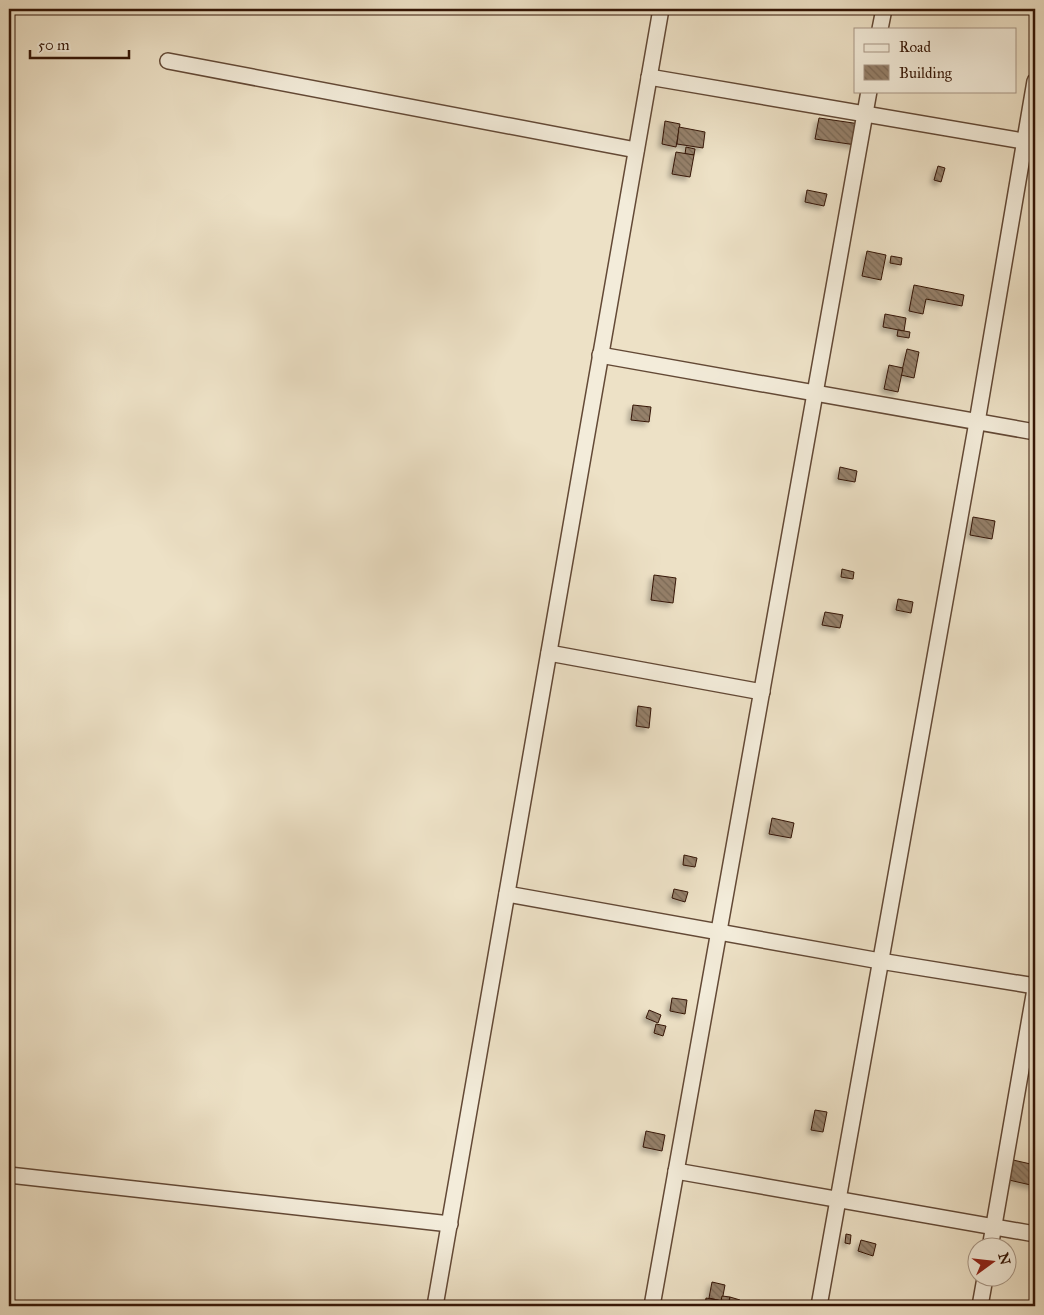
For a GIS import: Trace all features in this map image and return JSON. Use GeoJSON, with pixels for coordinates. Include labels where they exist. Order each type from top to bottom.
{"type":"FeatureCollection","features":[{"type":"Feature","properties":{"kind":"street"},"geometry":{"type":"LineString","coordinates":[[435,1306],[660,9]]}},
{"type":"Feature","properties":{"kind":"street"},"geometry":{"type":"LineString","coordinates":[[880,28],[884,9]]}},
{"type":"Feature","properties":{"kind":"street"},"geometry":{"type":"LineString","coordinates":[[168,60],[636,150]]}},
{"type":"Feature","properties":{"kind":"street"},"geometry":{"type":"LineString","coordinates":[[649,77],[1030,142]]}},
{"type":"Feature","properties":{"kind":"street"},"geometry":{"type":"LineString","coordinates":[[819,1306],[977,422],[1030,142],[1035,82]]}},
{"type":"Feature","properties":{"kind":"street"},"geometry":{"type":"LineString","coordinates":[[652,1306],[869,92]]}},
{"type":"Feature","properties":{"kind":"street"},"geometry":{"type":"LineString","coordinates":[[600,355],[1035,432]]}},
{"type":"Feature","properties":{"kind":"street"},"geometry":{"type":"LineString","coordinates":[[549,653],[762,692]]}},
{"type":"Feature","properties":{"kind":"street"},"geometry":{"type":"LineString","coordinates":[[507,894],[1035,987],[992,1238]]}},
{"type":"Feature","properties":{"kind":"street"},"geometry":{"type":"LineString","coordinates":[[676,1171],[1035,1234]]}},
{"type":"Feature","properties":{"kind":"street"},"geometry":{"type":"LineString","coordinates":[[9,1175],[450,1224]]}},
{"type":"Feature","properties":{"kind":"street"},"geometry":{"type":"LineString","coordinates":[[980,1306],[983,1288]]}},
{"type":"Feature","properties":{"kind":"building"},"geometry":{"type":"Polygon","coordinates":[[[819,118],[860,124],[856,145],[815,139],[819,118]]]}},
{"type":"Feature","properties":{"kind":"building"},"geometry":{"type":"Polygon","coordinates":[[[665,121],[680,124],[676,147],[662,144],[665,121]]]}},
{"type":"Feature","properties":{"kind":"building"},"geometry":{"type":"Polygon","coordinates":[[[679,127],[705,132],[703,148],[677,144],[679,127]]]}},
{"type":"Feature","properties":{"kind":"building"},"geometry":{"type":"Polygon","coordinates":[[[686,147],[695,149],[694,155],[685,154],[686,147]]]}},
{"type":"Feature","properties":{"kind":"building"},"geometry":{"type":"Polygon","coordinates":[[[676,152],[694,155],[690,177],[672,174],[676,152]]]}},
{"type":"Feature","properties":{"kind":"building"},"geometry":{"type":"Polygon","coordinates":[[[938,166],[945,168],[941,182],[934,180],[938,166]]]}},
{"type":"Feature","properties":{"kind":"building"},"geometry":{"type":"Polygon","coordinates":[[[807,190],[827,194],[824,206],[805,202],[807,190]]]}},
{"type":"Feature","properties":{"kind":"building"},"geometry":{"type":"Polygon","coordinates":[[[867,251],[886,255],[881,280],[862,276],[867,251]]]}},
{"type":"Feature","properties":{"kind":"building"},"geometry":{"type":"Polygon","coordinates":[[[891,256],[902,258],[901,265],[890,263],[891,256]]]}},
{"type":"Feature","properties":{"kind":"building"},"geometry":{"type":"Polygon","coordinates":[[[914,285],[964,295],[962,306],[926,299],[923,314],[909,311],[914,285]]]}},
{"type":"Feature","properties":{"kind":"building"},"geometry":{"type":"Polygon","coordinates":[[[885,314],[906,318],[904,331],[883,327],[885,314]]]}},
{"type":"Feature","properties":{"kind":"building"},"geometry":{"type":"Polygon","coordinates":[[[898,330],[910,332],[909,338],[897,336],[898,330]]]}},
{"type":"Feature","properties":{"kind":"building"},"geometry":{"type":"Polygon","coordinates":[[[907,349],[919,352],[914,378],[901,375],[907,349]]]}},
{"type":"Feature","properties":{"kind":"building"},"geometry":{"type":"Polygon","coordinates":[[[889,365],[903,368],[898,392],[884,389],[889,365]]]}},
{"type":"Feature","properties":{"kind":"building"},"geometry":{"type":"Polygon","coordinates":[[[633,405],[651,407],[649,422],[631,420],[633,405]]]}},
{"type":"Feature","properties":{"kind":"building"},"geometry":{"type":"Polygon","coordinates":[[[840,467],[857,471],[855,482],[838,479],[840,467]]]}},
{"type":"Feature","properties":{"kind":"building"},"geometry":{"type":"Polygon","coordinates":[[[973,517],[995,521],[992,539],[970,535],[973,517]]]}},
{"type":"Feature","properties":{"kind":"building"},"geometry":{"type":"Polygon","coordinates":[[[842,569],[854,572],[853,579],[841,577],[842,569]]]}},
{"type":"Feature","properties":{"kind":"building"},"geometry":{"type":"Polygon","coordinates":[[[654,575],[676,578],[673,603],[651,600],[654,575]]]}},
{"type":"Feature","properties":{"kind":"building"},"geometry":{"type":"Polygon","coordinates":[[[898,599],[913,602],[911,613],[896,610],[898,599]]]}},
{"type":"Feature","properties":{"kind":"building"},"geometry":{"type":"Polygon","coordinates":[[[825,612],[843,615],[840,628],[822,625],[825,612]]]}},
{"type":"Feature","properties":{"kind":"building"},"geometry":{"type":"Polygon","coordinates":[[[638,706],[651,708],[649,728],[636,726],[638,706]]]}},
{"type":"Feature","properties":{"kind":"building"},"geometry":{"type":"Polygon","coordinates":[[[772,818],[794,823],[791,838],[769,834],[772,818]]]}},
{"type":"Feature","properties":{"kind":"building"},"geometry":{"type":"Polygon","coordinates":[[[684,855],[697,858],[695,867],[683,865],[684,855]]]}},
{"type":"Feature","properties":{"kind":"building"},"geometry":{"type":"Polygon","coordinates":[[[674,889],[688,892],[685,902],[672,898],[674,889]]]}},
{"type":"Feature","properties":{"kind":"building"},"geometry":{"type":"Polygon","coordinates":[[[672,998],[687,1000],[685,1014],[670,1011],[672,998]]]}},
{"type":"Feature","properties":{"kind":"building"},"geometry":{"type":"Polygon","coordinates":[[[649,1010],[661,1015],[658,1023],[646,1018],[649,1010]]]}},
{"type":"Feature","properties":{"kind":"building"},"geometry":{"type":"Polygon","coordinates":[[[656,1024],[666,1026],[663,1036],[654,1033],[656,1024]]]}},
{"type":"Feature","properties":{"kind":"building"},"geometry":{"type":"Polygon","coordinates":[[[815,1110],[827,1112],[823,1132],[811,1130],[815,1110]]]}},
{"type":"Feature","properties":{"kind":"building"},"geometry":{"type":"Polygon","coordinates":[[[646,1131],[665,1135],[662,1151],[643,1147],[646,1131]]]}},
{"type":"Feature","properties":{"kind":"building"},"geometry":{"type":"Polygon","coordinates":[[[1013,1160],[1035,1165],[1035,1186],[1009,1180],[1013,1160]]]}},
{"type":"Feature","properties":{"kind":"building"},"geometry":{"type":"Polygon","coordinates":[[[846,1234],[851,1235],[850,1244],[845,1243],[846,1234]]]}},
{"type":"Feature","properties":{"kind":"building"},"geometry":{"type":"Polygon","coordinates":[[[861,1240],[876,1244],[873,1256],[858,1251],[861,1240]]]}},
{"type":"Feature","properties":{"kind":"building"},"geometry":{"type":"Polygon","coordinates":[[[712,1282],[725,1285],[722,1301],[709,1298],[712,1282]]]}},
{"type":"Feature","properties":{"kind":"building"},"geometry":{"type":"Polygon","coordinates":[[[722,1296],[730,1297],[728,1306],[720,1306],[722,1296]]]}},
{"type":"Feature","properties":{"kind":"building"},"geometry":{"type":"Polygon","coordinates":[[[730,1297],[740,1300],[739,1306],[728,1306],[730,1297]]]}},
{"type":"Feature","properties":{"kind":"building"},"geometry":{"type":"Polygon","coordinates":[[[706,1298],[722,1301],[720,1306],[705,1306],[706,1298]]]}}]}
